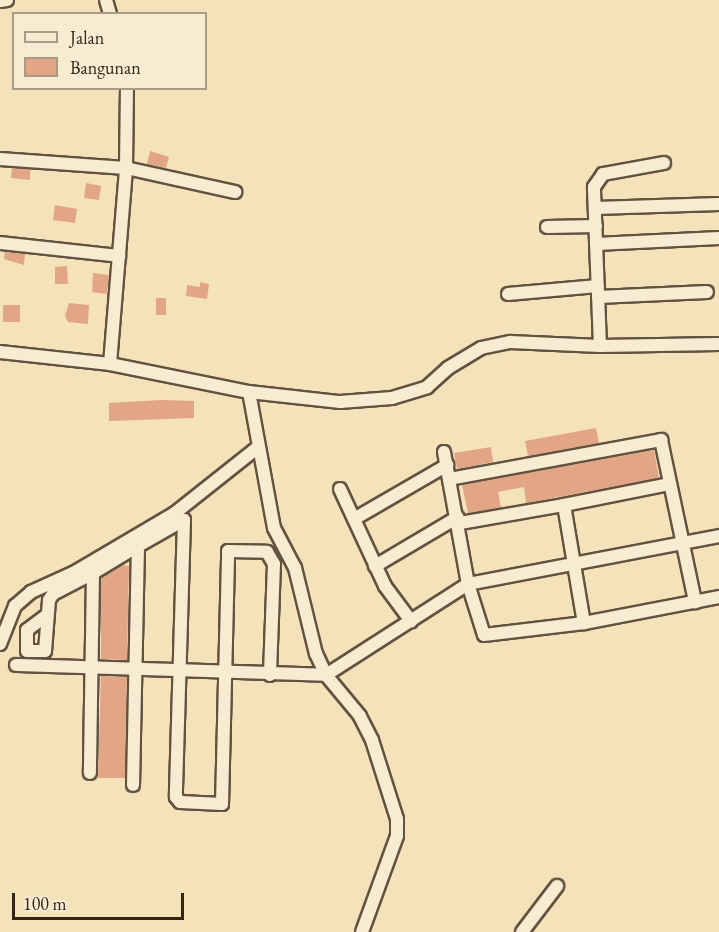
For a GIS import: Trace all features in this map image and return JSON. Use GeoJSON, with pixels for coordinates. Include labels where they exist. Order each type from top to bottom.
{"type":"FeatureCollection","features":[{"type":"Feature","properties":{"kind":"street"},"geometry":{"type":"LineString","coordinates":[[0,1],[7,0]]}},
{"type":"Feature","properties":{"kind":"street"},"geometry":{"type":"LineString","coordinates":[[110,364],[126,168],[127,90]]}},
{"type":"Feature","properties":{"kind":"street"},"geometry":{"type":"LineString","coordinates":[[0,159],[126,168],[235,192]]}},
{"type":"Feature","properties":{"kind":"street"},"geometry":{"type":"LineString","coordinates":[[600,346],[594,187],[603,174],[664,163]]}},
{"type":"Feature","properties":{"kind":"street"},"geometry":{"type":"LineString","coordinates":[[596,208],[719,204]]}},
{"type":"Feature","properties":{"kind":"street"},"geometry":{"type":"LineString","coordinates":[[548,227],[596,226]]}},
{"type":"Feature","properties":{"kind":"street"},"geometry":{"type":"LineString","coordinates":[[596,244],[719,238]]}},
{"type":"Feature","properties":{"kind":"street"},"geometry":{"type":"LineString","coordinates":[[0,243],[119,256]]}},
{"type":"Feature","properties":{"kind":"street"},"geometry":{"type":"LineString","coordinates":[[508,294],[598,291],[707,292]]}},
{"type":"Feature","properties":{"kind":"street"},"geometry":{"type":"LineString","coordinates":[[0,352],[110,364],[249,392],[340,402],[393,398],[427,387],[448,368],[481,348],[510,342],[600,346],[719,344]]}},
{"type":"Feature","properties":{"kind":"street"},"geometry":{"type":"LineString","coordinates":[[249,392],[257,448],[274,528],[295,568],[316,654],[326,675],[360,716],[372,740],[397,819],[397,836],[362,932]]}},
{"type":"Feature","properties":{"kind":"street"},"geometry":{"type":"LineString","coordinates":[[449,480],[661,440],[680,545],[695,602]]}},
{"type":"Feature","properties":{"kind":"street"},"geometry":{"type":"LineString","coordinates":[[0,644],[15,606],[31,592],[73,573],[175,513],[257,448]]}},
{"type":"Feature","properties":{"kind":"street"},"geometry":{"type":"LineString","coordinates":[[354,519],[445,458],[459,520],[468,584],[484,635],[584,623],[719,598]]}},
{"type":"Feature","properties":{"kind":"street"},"geometry":{"type":"LineString","coordinates":[[375,566],[459,520],[564,505],[669,484]]}},
{"type":"Feature","properties":{"kind":"street"},"geometry":{"type":"LineString","coordinates":[[340,489],[385,586],[411,621]]}},
{"type":"Feature","properties":{"kind":"street"},"geometry":{"type":"LineString","coordinates":[[564,505],[584,623]]}},
{"type":"Feature","properties":{"kind":"street"},"geometry":{"type":"LineString","coordinates":[[47,615],[53,594],[184,520],[182,669],[176,797],[180,802],[222,804],[228,671],[228,551],[267,552],[274,564],[270,675]]}},
{"type":"Feature","properties":{"kind":"street"},"geometry":{"type":"LineString","coordinates":[[16,665],[92,665],[270,675],[326,675],[468,584],[573,566],[719,536]]}},
{"type":"Feature","properties":{"kind":"street"},"geometry":{"type":"LineString","coordinates":[[132,785],[137,667],[138,546]]}},
{"type":"Feature","properties":{"kind":"street"},"geometry":{"type":"LineString","coordinates":[[90,772],[93,573]]}},
{"type":"Feature","properties":{"kind":"street"},"geometry":{"type":"LineString","coordinates":[[522,932],[557,886]]}},
{"type":"Feature","properties":{"kind":"building"},"geometry":{"type":"Polygon","coordinates":[[[150,151],[169,157],[166,168],[147,164],[150,151]]]}},
{"type":"Feature","properties":{"kind":"building"},"geometry":{"type":"Polygon","coordinates":[[[12,168],[30,169],[30,180],[11,178],[12,168]]]}},
{"type":"Feature","properties":{"kind":"building"},"geometry":{"type":"Polygon","coordinates":[[[86,183],[101,186],[99,200],[84,198],[86,183]]]}},
{"type":"Feature","properties":{"kind":"building"},"geometry":{"type":"Polygon","coordinates":[[[55,205],[77,209],[75,223],[53,220],[55,205]]]}},
{"type":"Feature","properties":{"kind":"building"},"geometry":{"type":"Polygon","coordinates":[[[5,252],[25,254],[24,265],[4,259],[5,252]]]}},
{"type":"Feature","properties":{"kind":"building"},"geometry":{"type":"Polygon","coordinates":[[[67,266],[68,284],[55,284],[55,267],[67,266]]]}},
{"type":"Feature","properties":{"kind":"building"},"geometry":{"type":"Polygon","coordinates":[[[93,273],[109,275],[107,294],[92,292],[93,273]]]}},
{"type":"Feature","properties":{"kind":"building"},"geometry":{"type":"Polygon","coordinates":[[[200,282],[209,284],[207,299],[186,296],[187,285],[200,287],[200,282]]]}},
{"type":"Feature","properties":{"kind":"building"},"geometry":{"type":"Polygon","coordinates":[[[156,298],[166,298],[166,315],[156,315],[156,298]]]}},
{"type":"Feature","properties":{"kind":"building"},"geometry":{"type":"Polygon","coordinates":[[[69,303],[89,305],[88,324],[68,322],[65,316],[69,303]]]}},
{"type":"Feature","properties":{"kind":"building"},"geometry":{"type":"Polygon","coordinates":[[[3,305],[20,305],[20,322],[3,322],[3,305]]]}},
{"type":"Feature","properties":{"kind":"building"},"geometry":{"type":"Polygon","coordinates":[[[194,401],[194,418],[109,421],[109,403],[194,401]]]}},
{"type":"Feature","properties":{"kind":"building"},"geometry":{"type":"Polygon","coordinates":[[[596,428],[599,443],[528,456],[525,441],[596,428]]]}},
{"type":"Feature","properties":{"kind":"building"},"geometry":{"type":"Polygon","coordinates":[[[491,447],[493,462],[457,469],[454,453],[491,447]]]}},
{"type":"Feature","properties":{"kind":"building"},"geometry":{"type":"Polygon","coordinates":[[[654,450],[659,478],[526,503],[524,487],[498,492],[501,508],[468,513],[462,485],[654,450]]]}},
{"type":"Feature","properties":{"kind":"building"},"geometry":{"type":"Polygon","coordinates":[[[122,565],[129,566],[127,660],[101,659],[101,578],[122,565]]]}},
{"type":"Feature","properties":{"kind":"building"},"geometry":{"type":"Polygon","coordinates":[[[101,676],[127,677],[125,778],[98,778],[101,676]]]}}]}
